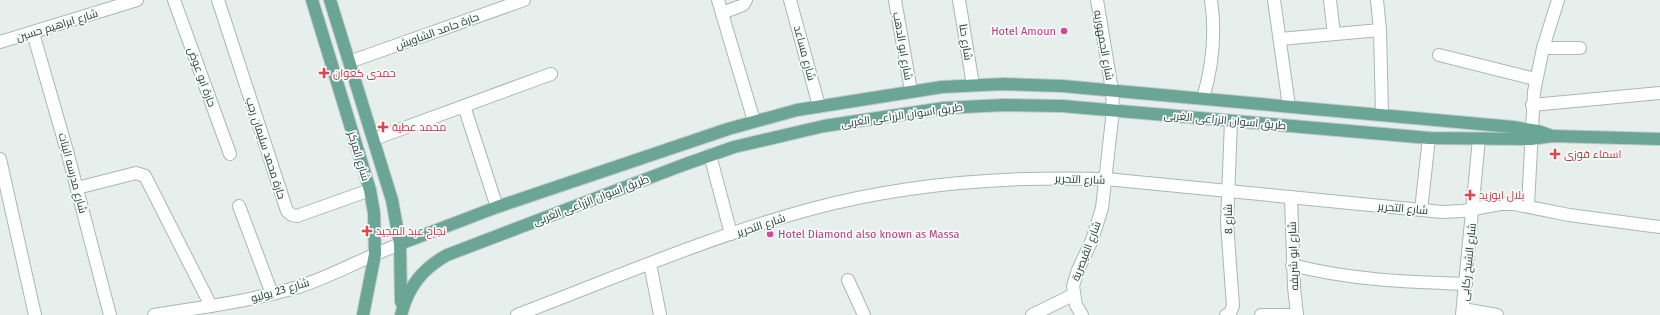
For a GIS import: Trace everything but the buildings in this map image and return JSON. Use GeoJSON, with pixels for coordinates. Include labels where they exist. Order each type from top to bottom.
{"type":"FeatureCollection","features":[{"type":"Feature","properties":{"kind":"main road","name":"شارع المركز"},"geometry":{"type":"LineString","coordinates":[[312,0],[370,190],[376,234],[375,254],[363,315]]}},
{"type":"Feature","properties":{"kind":"main road","name":"شارع المركز"},"geometry":{"type":"LineString","coordinates":[[330,0],[392,200],[400,244],[402,278],[401,315]]}},
{"type":"Feature","properties":{"kind":"main road"},"geometry":{"type":"LineString","coordinates":[[322,33],[338,26]]}},
{"type":"Feature","properties":{"kind":"main road","name":"طريق اسوان الزراعى الغربى"},"geometry":{"type":"LineString","coordinates":[[400,244],[497,206],[754,121],[819,106],[942,87],[1032,84],[1382,114],[1552,136],[1660,139]]}},
{"type":"Feature","properties":{"kind":"main road"},"geometry":{"type":"LineString","coordinates":[[942,87],[944,108]]}},
{"type":"Feature","properties":{"kind":"main road","name":"طريق اسوان الزراعى الغربى"},"geometry":{"type":"LineString","coordinates":[[401,315],[409,290],[416,280],[435,262],[447,255],[710,155],[753,142],[803,130],[944,108],[1033,104],[1429,138],[1479,139],[1531,134]]}},
{"type":"Feature","properties":{"kind":"street","name":"شارع ابراهيم حسين"},"geometry":{"type":"LineString","coordinates":[[0,42],[137,0]]}},
{"type":"Feature","properties":{"kind":"street","name":"حارة ابو عوض"},"geometry":{"type":"LineString","coordinates":[[174,0],[230,154]]}},
{"type":"Feature","properties":{"kind":"street","name":"حارة محمد سليمان رجب"},"geometry":{"type":"LineString","coordinates":[[218,0],[287,211],[292,215],[297,216],[370,190]]}},
{"type":"Feature","properties":{"kind":"street","name":"حارة حامد الشاويش"},"geometry":{"type":"LineString","coordinates":[[349,62],[524,0]]}},
{"type":"Feature","properties":{"kind":"street"},"geometry":{"type":"LineString","coordinates":[[718,0],[754,121]]}},
{"type":"Feature","properties":{"kind":"street"},"geometry":{"type":"LineString","coordinates":[[722,13],[743,5],[746,0]]}},
{"type":"Feature","properties":{"kind":"street","name":"شارع مساعد"},"geometry":{"type":"LineString","coordinates":[[790,0],[819,106]]}},
{"type":"Feature","properties":{"kind":"street","name":"شارع ابو الدهب"},"geometry":{"type":"LineString","coordinates":[[895,0],[911,91]]}},
{"type":"Feature","properties":{"kind":"street","name":"شارع حنا"},"geometry":{"type":"LineString","coordinates":[[959,0],[973,85]]}},
{"type":"Feature","properties":{"kind":"street","name":"شارع الجمهوريه"},"geometry":{"type":"LineString","coordinates":[[1096,0],[1112,90]]}},
{"type":"Feature","properties":{"kind":"street"},"geometry":{"type":"LineString","coordinates":[[1203,98],[1212,64],[1214,47],[1212,0]]}},
{"type":"Feature","properties":{"kind":"street"},"geometry":{"type":"LineString","coordinates":[[1274,0],[1289,106]]}},
{"type":"Feature","properties":{"kind":"street"},"geometry":{"type":"LineString","coordinates":[[1330,0],[1334,34]]}},
{"type":"Feature","properties":{"kind":"street"},"geometry":{"type":"LineString","coordinates":[[1377,0],[1380,30],[1382,114]]}},
{"type":"Feature","properties":{"kind":"street"},"geometry":{"type":"LineString","coordinates":[[1528,205],[1532,105],[1543,48],[1558,0]]}},
{"type":"Feature","properties":{"kind":"street"},"geometry":{"type":"LineString","coordinates":[[1280,39],[1380,30]]}},
{"type":"Feature","properties":{"kind":"street","name":"شارع مدرسه البنات"},"geometry":{"type":"LineString","coordinates":[[33,32],[77,188],[110,315]]}},
{"type":"Feature","properties":{"kind":"street"},"geometry":{"type":"LineString","coordinates":[[1543,48],[1580,48]]}},
{"type":"Feature","properties":{"kind":"street"},"geometry":{"type":"LineString","coordinates":[[1439,55],[1536,79]]}},
{"type":"Feature","properties":{"kind":"street"},"geometry":{"type":"LineString","coordinates":[[374,139],[551,74]]}},
{"type":"Feature","properties":{"kind":"street","name":"شارع القيصرية"},"geometry":{"type":"LineString","coordinates":[[1082,315],[1076,305],[1073,295],[1074,278],[1098,225],[1106,179],[1113,110],[1112,90]]}},
{"type":"Feature","properties":{"kind":"street"},"geometry":{"type":"LineString","coordinates":[[1532,105],[1660,93]]}},
{"type":"Feature","properties":{"kind":"street"},"geometry":{"type":"LineString","coordinates":[[464,106],[497,206]]}},
{"type":"Feature","properties":{"kind":"street","name":"شارع 8"},"geometry":{"type":"LineString","coordinates":[[1226,315],[1230,312],[1233,306],[1227,223],[1231,121]]}},
{"type":"Feature","properties":{"kind":"street"},"geometry":{"type":"LineString","coordinates":[[1421,210],[1429,138]]}},
{"type":"Feature","properties":{"kind":"street","name":"شارع الشيخ ركابى"},"geometry":{"type":"LineString","coordinates":[[1463,312],[1474,209],[1479,139]]}},
{"type":"Feature","properties":{"kind":"street"},"geometry":{"type":"LineString","coordinates":[[710,155],[731,234]]}},
{"type":"Feature","properties":{"kind":"street"},"geometry":{"type":"LineString","coordinates":[[0,159],[35,315]]}},
{"type":"Feature","properties":{"kind":"street"},"geometry":{"type":"LineString","coordinates":[[77,188],[136,173],[145,176],[211,306]]}},
{"type":"Feature","properties":{"kind":"street","name":"شارع التحرير"},"geometry":{"type":"LineString","coordinates":[[518,315],[731,234],[812,209],[853,199],[916,188],[1021,178],[1106,179],[1453,212],[1500,204],[1528,205],[1570,215],[1660,227]]}},
{"type":"Feature","properties":{"kind":"street","name":"شارع ابو شريفه"},"geometry":{"type":"LineString","coordinates":[[1290,197],[1292,265],[1297,315]]}},
{"type":"Feature","properties":{"kind":"street"},"geometry":{"type":"LineString","coordinates":[[239,206],[272,294]]}},
{"type":"Feature","properties":{"kind":"street","name":"شارع 23 يوليو"},"geometry":{"type":"LineString","coordinates":[[154,315],[272,294],[327,276],[400,244]]}},
{"type":"Feature","properties":{"kind":"street"},"geometry":{"type":"LineString","coordinates":[[650,264],[660,315]]}},
{"type":"Feature","properties":{"kind":"street"},"geometry":{"type":"LineString","coordinates":[[1292,265],[1319,272],[1370,279],[1466,284]]}},
{"type":"Feature","properties":{"kind":"street"},"geometry":{"type":"LineString","coordinates":[[848,280],[864,315]]}},
{"type":"Feature","properties":{"kind":"street"},"geometry":{"type":"LineString","coordinates":[[1032,315],[1073,295]]}},
{"type":"Feature","properties":{"kind":"street"},"geometry":{"type":"LineString","coordinates":[[1463,312],[1497,315]]}},
{"type":"Feature","properties":{"kind":"street"},"geometry":{"type":"LineString","coordinates":[[1261,315],[1297,315]]}},
{"type":"Feature","properties":{"kind":"place","name":"Hotel Amoun"},"geometry":{"type":"Point","coordinates":[1064,31]}},
{"type":"Feature","properties":{"kind":"place","name":"حمدى كعوان"},"geometry":{"type":"Point","coordinates":[324,73]}},
{"type":"Feature","properties":{"kind":"place","name":"محمد عطية"},"geometry":{"type":"Point","coordinates":[383,127]}},
{"type":"Feature","properties":{"kind":"place","name":"اسماء فوزى"},"geometry":{"type":"Point","coordinates":[1555,154]}},
{"type":"Feature","properties":{"kind":"place","name":"بلال ابوزيد"},"geometry":{"type":"Point","coordinates":[1470,195]}},
{"type":"Feature","properties":{"kind":"place","name":"نجاح عبد المجيد"},"geometry":{"type":"Point","coordinates":[367,231]}},
{"type":"Feature","properties":{"kind":"place","name":"Hotel Diamond also known as Massa"},"geometry":{"type":"Point","coordinates":[770,234]}}]}
